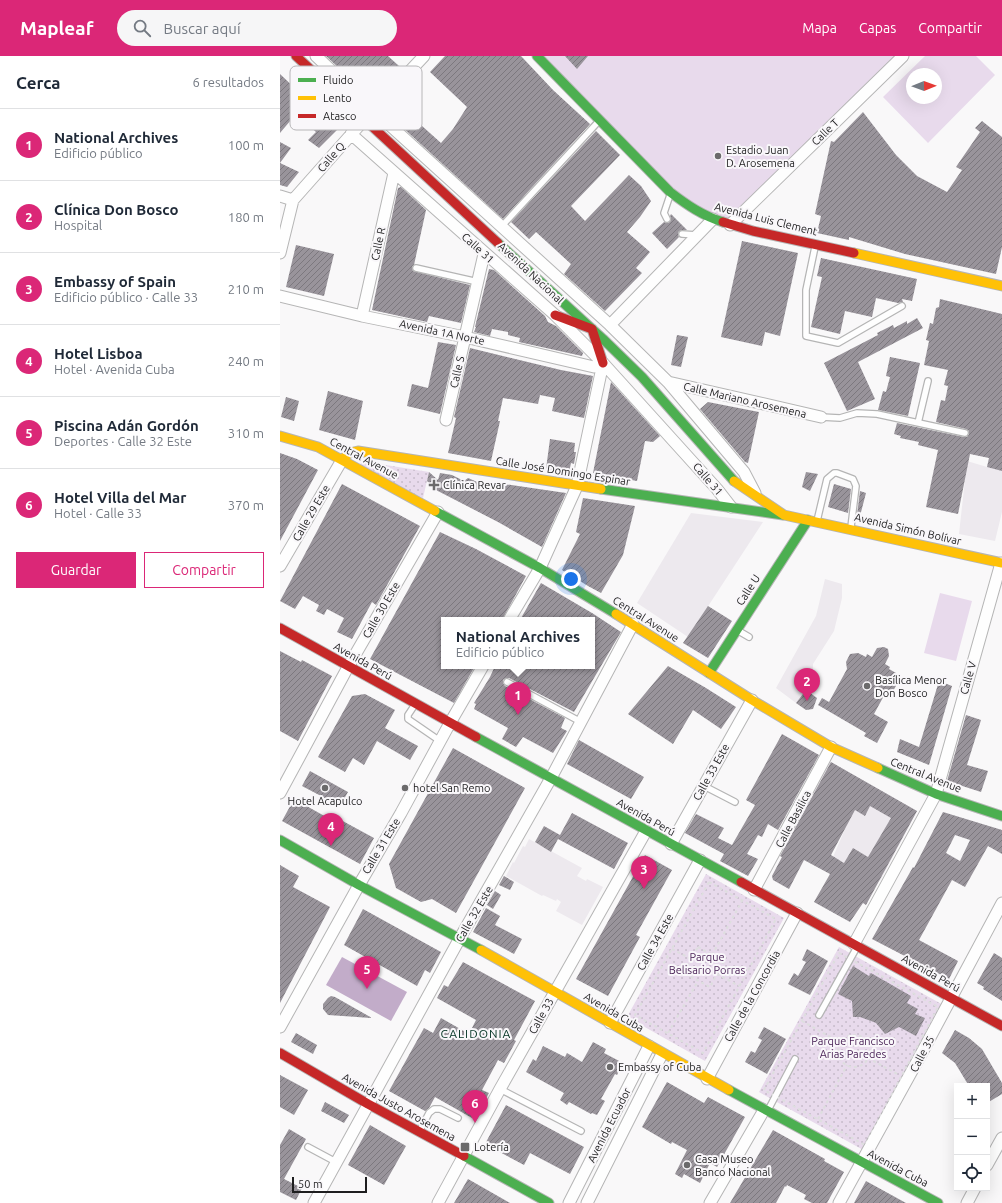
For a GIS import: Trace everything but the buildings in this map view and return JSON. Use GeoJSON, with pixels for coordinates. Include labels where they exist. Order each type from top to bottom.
{"type":"FeatureCollection","features":[{"type":"Feature","properties":{"kind":"main road","name":"Avenida Nacional"},"geometry":{"type":"LineString","coordinates":[[296,56],[307,66]]}},
{"type":"Feature","properties":{"kind":"main road","name":"Avenida Luis Clement"},"geometry":{"type":"LineString","coordinates":[[537,56],[670,192],[694,210],[712,219],[730,225],[1002,286]]}},
{"type":"Feature","properties":{"kind":"main road","name":"Avenida Nacional"},"geometry":{"type":"LineString","coordinates":[[375,130],[592,329],[642,377],[734,481],[784,515],[813,521]]}},
{"type":"Feature","properties":{"kind":"main road"},"geometry":{"type":"LineString","coordinates":[[555,315],[592,329],[603,363]]}},
{"type":"Feature","properties":{"kind":"main road","name":"Central Avenue"},"geometry":{"type":"LineString","coordinates":[[280,436],[318,447],[540,568],[633,624],[752,700],[831,747],[936,794],[1002,816]]}},
{"type":"Feature","properties":{"kind":"main road","name":"Calle José Domingo Espinar"},"geometry":{"type":"LineString","coordinates":[[342,460],[349,453],[358,451],[576,486],[784,515]]}},
{"type":"Feature","properties":{"kind":"main road","name":"Avenida Simón Bolívar"},"geometry":{"type":"LineString","coordinates":[[813,521],[1002,563]]}},
{"type":"Feature","properties":{"kind":"main road","name":"Calle U"},"geometry":{"type":"LineString","coordinates":[[709,672],[813,521]]}},
{"type":"Feature","properties":{"kind":"main road","name":"Avenida Perú"},"geometry":{"type":"LineString","coordinates":[[280,628],[348,668],[1002,1026]]}},
{"type":"Feature","properties":{"kind":"main road","name":"Avenida Cuba"},"geometry":{"type":"LineString","coordinates":[[280,840],[359,885],[460,938],[662,1054],[938,1203]]}},
{"type":"Feature","properties":{"kind":"main road","name":"Avenida Justo Arosemena"},"geometry":{"type":"LineString","coordinates":[[280,1053],[463,1157],[549,1203]]}},
{"type":"Feature","properties":{"kind":"street","name":"Avenida Nacional"},"geometry":{"type":"LineString","coordinates":[[316,56],[327,66]]}},
{"type":"Feature","properties":{"kind":"street","name":"Calle Q"},"geometry":{"type":"LineString","coordinates":[[415,66],[424,56]]}},
{"type":"Feature","properties":{"kind":"street","name":"Calle T"},"geometry":{"type":"LineString","coordinates":[[730,225],[903,56]]}},
{"type":"Feature","properties":{"kind":"street","name":"Calle Q"},"geometry":{"type":"LineString","coordinates":[[280,253],[293,200],[355,130]]}},
{"type":"Feature","properties":{"kind":"street","name":"Avenida Nacional"},"geometry":{"type":"LineString","coordinates":[[395,130],[610,325],[668,382],[744,472],[757,497]]}},
{"type":"Feature","properties":{"kind":"street","name":"Calle 31"},"geometry":{"type":"LineString","coordinates":[[351,134],[484,254],[555,315],[603,363],[717,489],[731,507]]}},
{"type":"Feature","properties":{"kind":"street","name":"Calle R"},"geometry":{"type":"LineString","coordinates":[[362,316],[394,173]]}},
{"type":"Feature","properties":{"kind":"street"},"geometry":{"type":"LineString","coordinates":[[280,196],[293,200]]}},
{"type":"Feature","properties":{"kind":"street"},"geometry":{"type":"LineString","coordinates":[[610,325],[712,219]]}},
{"type":"Feature","properties":{"kind":"street","name":"Calle S"},"geometry":{"type":"LineString","coordinates":[[446,420],[484,254]]}},
{"type":"Feature","properties":{"kind":"street","name":"Avenida 1A Norte"},"geometry":{"type":"LineString","coordinates":[[280,296],[362,316],[465,337],[594,367],[603,363]]}},
{"type":"Feature","properties":{"kind":"street"},"geometry":{"type":"LineString","coordinates":[[511,617],[540,568],[576,486],[603,363]]}},
{"type":"Feature","properties":{"kind":"street","name":"Calle Mariano Arosemena"},"geometry":{"type":"LineString","coordinates":[[668,382],[821,417]]}},
{"type":"Feature","properties":{"kind":"street","name":"Calle 29 Este"},"geometry":{"type":"LineString","coordinates":[[280,566],[342,460]]}},
{"type":"Feature","properties":{"kind":"street","name":"Calle 30 Este"},"geometry":{"type":"LineString","coordinates":[[280,793],[348,668],[438,512]]}},
{"type":"Feature","properties":{"kind":"street","name":"Calle V"},"geometry":{"type":"LineString","coordinates":[[936,794],[1002,563]]}},
{"type":"Feature","properties":{"kind":"street","name":"Calle 32 Este"},"geometry":{"type":"LineString","coordinates":[[314,1203],[460,938],[551,778],[633,624]]}},
{"type":"Feature","properties":{"kind":"street","name":"Calle 31 Este"},"geometry":{"type":"LineString","coordinates":[[280,1027],[481,669]]}},
{"type":"Feature","properties":{"kind":"street","name":"Calle 33 Este"},"geometry":{"type":"LineString","coordinates":[[671,844],[752,700]]}},
{"type":"Feature","properties":{"kind":"street","name":"Calle Basilica"},"geometry":{"type":"LineString","coordinates":[[754,890],[831,747]]}},
{"type":"Feature","properties":{"kind":"street"},"geometry":{"type":"LineString","coordinates":[[856,945],[936,794]]}},
{"type":"Feature","properties":{"kind":"street","name":"Calle 33"},"geometry":{"type":"LineString","coordinates":[[438,1203],[500,1089],[646,831]]}},
{"type":"Feature","properties":{"kind":"street","name":"Calle 34 Este"},"geometry":{"type":"LineString","coordinates":[[610,1023],[700,860]]}},
{"type":"Feature","properties":{"kind":"street","name":"Calle 35"},"geometry":{"type":"LineString","coordinates":[[839,1203],[952,998],[1002,903]]}},
{"type":"Feature","properties":{"kind":"street","name":"Calle de la Concordia"},"geometry":{"type":"LineString","coordinates":[[707,1078],[797,913]]}},
{"type":"Feature","properties":{"kind":"street","name":"Avenida Ecuador"},"geometry":{"type":"LineString","coordinates":[[569,1203],[649,1046]]}},
{"type":"Feature","properties":{"kind":"street","name":"Avenida Ecuador"},"geometry":{"type":"LineString","coordinates":[[587,1203],[662,1054]]}},
{"type":"Feature","properties":{"kind":"street"},"geometry":{"type":"LineString","coordinates":[[710,1203],[766,1111]]}},
{"type":"Feature","properties":{"kind":"street"},"geometry":{"type":"LineString","coordinates":[[990,1160],[1002,1138]]}},
{"type":"Feature","properties":{"kind":"street"},"geometry":{"type":"LineString","coordinates":[[966,1203],[973,1191]]}},
{"type":"Feature","properties":{"kind":"lane"},"geometry":{"type":"LineString","coordinates":[[501,227],[600,120]]}},
{"type":"Feature","properties":{"kind":"lane"},"geometry":{"type":"LineString","coordinates":[[667,218],[664,213],[670,192]]}},
{"type":"Feature","properties":{"kind":"lane"},"geometry":{"type":"LineString","coordinates":[[682,234],[698,235]]}},
{"type":"Feature","properties":{"kind":"lane"},"geometry":{"type":"LineString","coordinates":[[816,244],[806,290],[806,336],[838,343],[902,306]]}},
{"type":"Feature","properties":{"kind":"lane"},"geometry":{"type":"LineString","coordinates":[[416,268],[478,282]]}},
{"type":"Feature","properties":{"kind":"lane"},"geometry":{"type":"LineString","coordinates":[[918,423],[928,381]]}},
{"type":"Feature","properties":{"kind":"lane"},"geometry":{"type":"LineString","coordinates":[[821,417],[840,418],[858,413],[878,414],[965,433]]}},
{"type":"Feature","properties":{"kind":"lane"},"geometry":{"type":"LineString","coordinates":[[813,521],[827,479],[834,473],[837,473],[853,479],[856,486],[851,529]]}},
{"type":"Feature","properties":{"kind":"lane"},"geometry":{"type":"LineString","coordinates":[[737,630],[749,637]]}},
{"type":"Feature","properties":{"kind":"lane"},"geometry":{"type":"LineString","coordinates":[[507,682],[581,722]]}},
{"type":"Feature","properties":{"kind":"lane"},"geometry":{"type":"LineString","coordinates":[[415,704],[408,715],[408,719],[440,741]]}},
{"type":"Feature","properties":{"kind":"lane"},"geometry":{"type":"LineString","coordinates":[[704,786],[735,802]]}},
{"type":"Feature","properties":{"kind":"lane"},"geometry":{"type":"LineString","coordinates":[[819,1014],[850,959],[856,945]]}},
{"type":"Feature","properties":{"kind":"lane"},"geometry":{"type":"LineString","coordinates":[[766,1111],[776,1096],[795,1059]]}},
{"type":"Feature","properties":{"kind":"lane"},"geometry":{"type":"LineString","coordinates":[[500,1089],[581,1131]]}},
{"type":"Feature","properties":{"kind":"lane"},"geometry":{"type":"LineString","coordinates":[[419,1132],[429,1113],[434,1109],[440,1109],[458,1118]]}},
{"type":"Feature","properties":{"kind":"lane"},"geometry":{"type":"LineString","coordinates":[[308,1147],[336,1162]]}},
{"type":"Feature","properties":{"kind":"path"},"geometry":{"type":"LineString","coordinates":[[709,882],[776,920],[703,1053],[635,1015],[672,949],[709,882]]}},
{"type":"Feature","properties":{"kind":"path"},"geometry":{"type":"LineString","coordinates":[[712,954],[742,901]]}},
{"type":"Feature","properties":{"kind":"path"},"geometry":{"type":"LineString","coordinates":[[698,947],[712,954],[724,961],[710,987],[684,973],[698,947]]}},
{"type":"Feature","properties":{"kind":"path"},"geometry":{"type":"LineString","coordinates":[[672,949],[691,959]]}},
{"type":"Feature","properties":{"kind":"path"},"geometry":{"type":"LineString","coordinates":[[838,953],[938,1007],[900,1076],[865,1145],[764,1090],[802,1020],[838,953]]}},
{"type":"Feature","properties":{"kind":"path"},"geometry":{"type":"LineString","coordinates":[[717,974],[739,986]]}},
{"type":"Feature","properties":{"kind":"path"},"geometry":{"type":"LineString","coordinates":[[668,1033],[698,981]]}},
{"type":"Feature","properties":{"kind":"path"},"geometry":{"type":"LineString","coordinates":[[802,1020],[841,1043]]}},
{"type":"Feature","properties":{"kind":"path"},"geometry":{"type":"LineString","coordinates":[[854,1035],[864,1038],[870,1047],[868,1058],[861,1065],[852,1067],[847,1065],[840,1058],[839,1048],[841,1043],[844,1039],[854,1035]]}},
{"type":"Feature","properties":{"kind":"path"},"geometry":{"type":"LineString","coordinates":[[868,1058],[900,1076]]}},
{"type":"Feature","properties":{"kind":"path"},"geometry":{"type":"LineString","coordinates":[[818,1119],[847,1065]]}},
{"type":"Feature","properties":{"kind":"shaded area"},"geometry":{"type":"Polygon","coordinates":[[[1002,400],[1002,512],[995,541],[959,534],[967,461],[987,467],[1002,400]]]}},
{"type":"Feature","properties":{"kind":"shaded area"},"geometry":{"type":"Polygon","coordinates":[[[691,513],[763,522],[688,637],[637,603],[691,513]]]}},
{"type":"Feature","properties":{"kind":"shaded area"},"geometry":{"type":"Polygon","coordinates":[[[825,579],[842,584],[842,598],[834,631],[813,664],[813,684],[806,690],[796,703],[776,688],[816,616],[825,579]]]}},
{"type":"Feature","properties":{"kind":"shaded area"},"geometry":{"type":"Polygon","coordinates":[[[829,761],[917,811],[880,881],[833,857],[845,829],[805,807],[829,761]]]}},
{"type":"Feature","properties":{"kind":"shaded area"},"geometry":{"type":"Polygon","coordinates":[[[529,839],[582,868],[577,876],[603,887],[582,925],[556,911],[561,902],[557,899],[556,901],[543,895],[542,896],[506,876],[513,862],[514,863],[523,846],[525,847],[529,839]]]}},
{"type":"Feature","properties":{"kind":"shaded area"},"geometry":{"type":"Polygon","coordinates":[[[342,957],[407,992],[391,1021],[326,985],[342,957]]]}},
{"type":"Feature","properties":{"kind":"green space","name":"Estadio Juan D. Arosemena"},"geometry":{"type":"Polygon","coordinates":[[[537,56],[903,56],[730,225],[694,210],[537,56]]]}},
{"type":"Feature","properties":{"kind":"green space"},"geometry":{"type":"Polygon","coordinates":[[[925,56],[976,56],[995,75],[928,143],[883,97],[906,75],[906,104],[942,104],[942,68],[913,68],[925,56]]]}},
{"type":"Feature","properties":{"kind":"green space"},"geometry":{"type":"Polygon","coordinates":[[[361,461],[429,472],[423,498],[360,467],[361,461]]]}},
{"type":"Feature","properties":{"kind":"green space"},"geometry":{"type":"Polygon","coordinates":[[[940,593],[972,601],[956,661],[924,653],[940,593]]]}},
{"type":"Feature","properties":{"kind":"green space","name":"Parque Belisario Porras"},"geometry":{"type":"Polygon","coordinates":[[[706,874],[784,918],[705,1061],[627,1017],[706,874]]]}},
{"type":"Feature","properties":{"kind":"green space","name":"Parque Francisco Arias Paredes"},"geometry":{"type":"Polygon","coordinates":[[[839,947],[945,1006],[865,1151],[759,1092],[839,947]]]}},
{"type":"Feature","properties":{"kind":"traffic: fast"},"geometry":{"type":"LineString","coordinates":[[537,56],[670,192],[695,210],[723,222]]}},
{"type":"Feature","properties":{"kind":"traffic: fast"},"geometry":{"type":"LineString","coordinates":[[498,243],[603,339],[642,377],[734,481]]}},
{"type":"Feature","properties":{"kind":"traffic: fast"},"geometry":{"type":"LineString","coordinates":[[601,489],[783,515]]}},
{"type":"Feature","properties":{"kind":"traffic: fast"},"geometry":{"type":"LineString","coordinates":[[435,511],[540,568],[616,614]]}},
{"type":"Feature","properties":{"kind":"traffic: fast"},"geometry":{"type":"LineString","coordinates":[[709,673],[808,520]]}},
{"type":"Feature","properties":{"kind":"traffic: fast"},"geometry":{"type":"LineString","coordinates":[[476,737],[741,882]]}},
{"type":"Feature","properties":{"kind":"traffic: fast"},"geometry":{"type":"LineString","coordinates":[[878,768],[936,794],[1002,816]]}},
{"type":"Feature","properties":{"kind":"traffic: fast"},"geometry":{"type":"LineString","coordinates":[[280,840],[359,885],[481,950]]}},
{"type":"Feature","properties":{"kind":"traffic: fast"},"geometry":{"type":"LineString","coordinates":[[729,1090],[938,1203]]}},
{"type":"Feature","properties":{"kind":"traffic: fast"},"geometry":{"type":"LineString","coordinates":[[464,1156],[549,1203]]}},
{"type":"Feature","properties":{"kind":"traffic: slow"},"geometry":{"type":"LineString","coordinates":[[854,253],[1002,286]]}},
{"type":"Feature","properties":{"kind":"traffic: slow"},"geometry":{"type":"LineString","coordinates":[[280,436],[318,447],[435,511]]}},
{"type":"Feature","properties":{"kind":"traffic: slow"},"geometry":{"type":"LineString","coordinates":[[342,460],[349,453],[358,451],[601,489]]}},
{"type":"Feature","properties":{"kind":"traffic: slow"},"geometry":{"type":"LineString","coordinates":[[734,481],[784,515],[1002,563]]}},
{"type":"Feature","properties":{"kind":"traffic: slow"},"geometry":{"type":"LineString","coordinates":[[616,614],[752,700],[831,747],[878,768]]}},
{"type":"Feature","properties":{"kind":"traffic: slow"},"geometry":{"type":"LineString","coordinates":[[481,950],[729,1090]]}},
{"type":"Feature","properties":{"kind":"traffic: jam"},"geometry":{"type":"LineString","coordinates":[[296,56],[307,66]]}},
{"type":"Feature","properties":{"kind":"traffic: jam"},"geometry":{"type":"LineString","coordinates":[[376,130],[498,243]]}},
{"type":"Feature","properties":{"kind":"traffic: jam"},"geometry":{"type":"LineString","coordinates":[[723,222],[753,231],[854,253]]}},
{"type":"Feature","properties":{"kind":"traffic: jam"},"geometry":{"type":"LineString","coordinates":[[555,315],[592,329],[603,363]]}},
{"type":"Feature","properties":{"kind":"traffic: jam"},"geometry":{"type":"LineString","coordinates":[[280,628],[476,737]]}},
{"type":"Feature","properties":{"kind":"traffic: jam"},"geometry":{"type":"LineString","coordinates":[[741,882],[1002,1026]]}},
{"type":"Feature","properties":{"kind":"traffic: jam"},"geometry":{"type":"LineString","coordinates":[[280,1053],[368,1104],[464,1156]]}},
{"type":"Feature","properties":{"kind":"place","name":"Estadio Juan D. Arosemena"},"geometry":{"type":"Point","coordinates":[718,156]}},
{"type":"Feature","properties":{"kind":"place","name":"Clínica Revar"},"geometry":{"type":"Point","coordinates":[434,485]}},
{"type":"Feature","properties":{"kind":"place","name":"Basílica Menor Don Bosco"},"geometry":{"type":"Point","coordinates":[867,686]}},
{"type":"Feature","properties":{"kind":"place","name":"Clínica Don Bosco"},"geometry":{"type":"Point","coordinates":[807,701]}},
{"type":"Feature","properties":{"kind":"place","name":"National Archives"},"geometry":{"type":"Point","coordinates":[518,715]}},
{"type":"Feature","properties":{"kind":"place","name":"Hotel Acapulco"},"geometry":{"type":"Point","coordinates":[325,788]}},
{"type":"Feature","properties":{"kind":"place","name":"hotel San Remo"},"geometry":{"type":"Point","coordinates":[405,788]}},
{"type":"Feature","properties":{"kind":"place","name":"Hotel Lisboa"},"geometry":{"type":"Point","coordinates":[331,846]}},
{"type":"Feature","properties":{"kind":"place","name":"Embassy of Spain"},"geometry":{"type":"Point","coordinates":[644,889]}},
{"type":"Feature","properties":{"kind":"place","name":"Piscina Adán Gordón"},"geometry":{"type":"Point","coordinates":[367,989]}},
{"type":"Feature","properties":{"kind":"place","name":"Embassy of Cuba"},"geometry":{"type":"Point","coordinates":[610,1067]}},
{"type":"Feature","properties":{"kind":"place","name":"Hotel Villa del Mar"},"geometry":{"type":"Point","coordinates":[475,1123]}},
{"type":"Feature","properties":{"kind":"place","name":"Lotería"},"geometry":{"type":"Point","coordinates":[465,1147]}},
{"type":"Feature","properties":{"kind":"place","name":"Casa Museo Banco Nacional"},"geometry":{"type":"Point","coordinates":[687,1165]}},
{"type":"Feature","properties":{"kind":"district","name":"CALIDONIA"},"geometry":{"type":"Point","coordinates":[476,1033]}}]}
